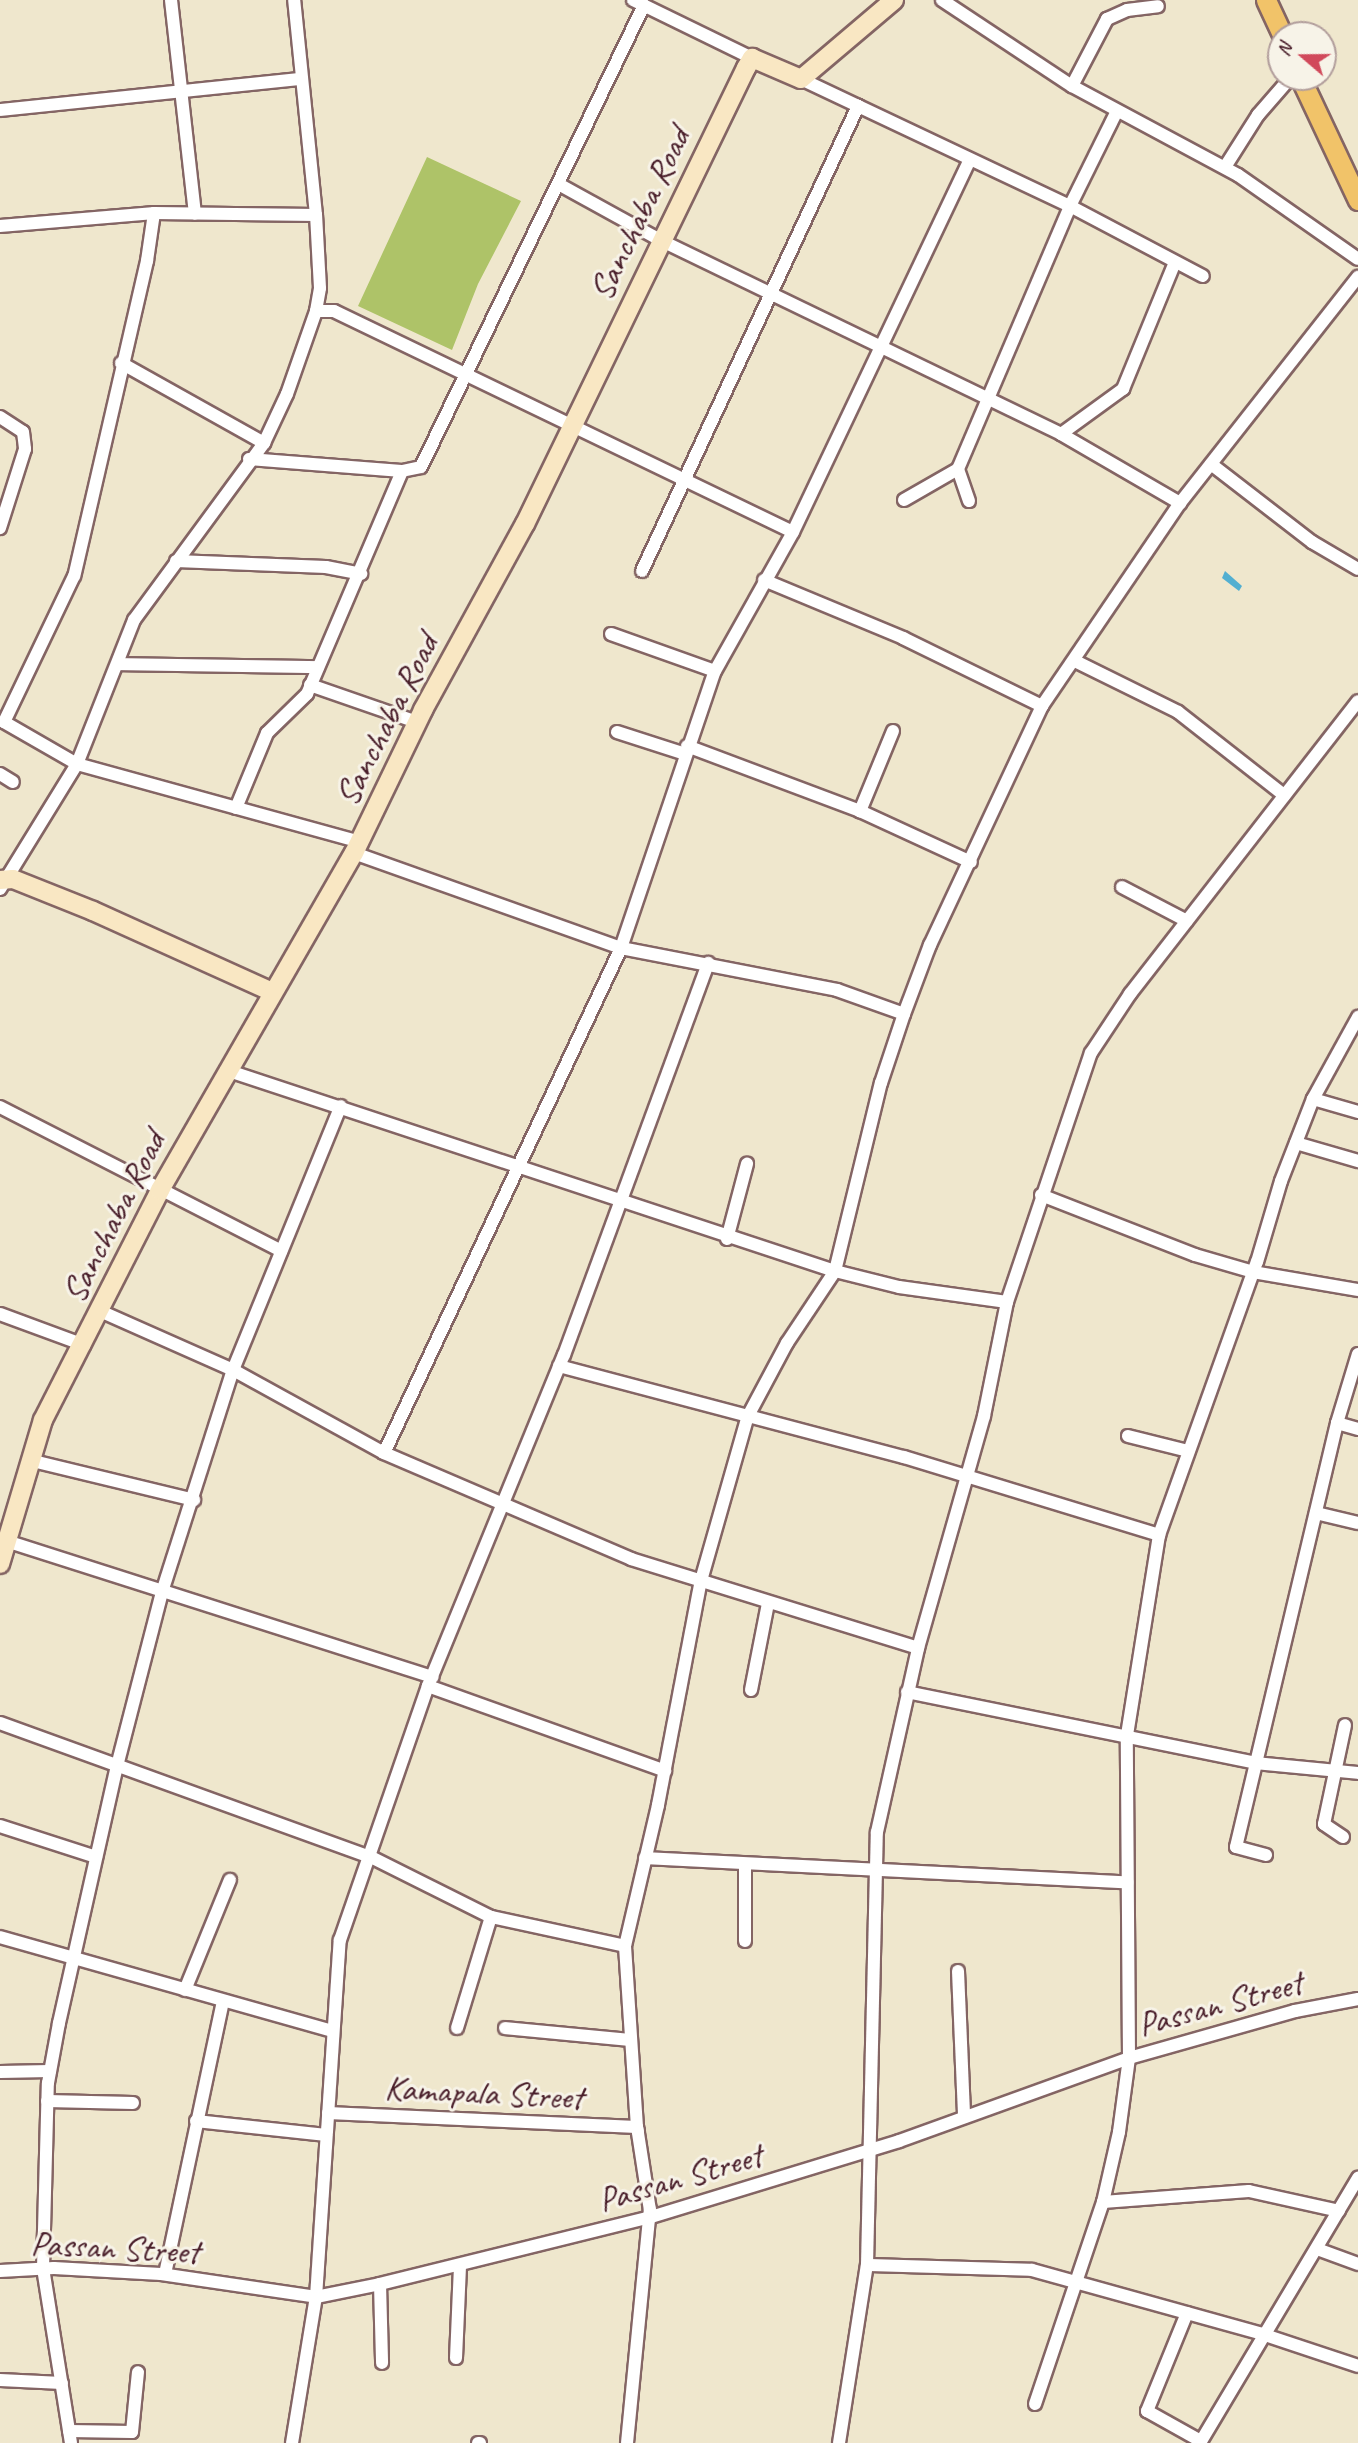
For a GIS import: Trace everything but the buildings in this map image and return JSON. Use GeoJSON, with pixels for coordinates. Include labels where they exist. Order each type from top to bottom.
{"type":"FeatureCollection","features":[{"type":"Feature","properties":{"kind":"main road"},"geometry":{"type":"LineString","coordinates":[[1266,0],[1276,21]]}},
{"type":"Feature","properties":{"kind":"main road"},"geometry":{"type":"LineString","coordinates":[[1307,91],[1358,200]]}},
{"type":"Feature","properties":{"kind":"street"},"geometry":{"type":"LineString","coordinates":[[171,0],[195,214]]}},
{"type":"Feature","properties":{"kind":"street"},"geometry":{"type":"LineString","coordinates":[[1,883],[78,764],[134,620],[249,458],[264,443],[287,394],[316,311],[320,288],[316,215],[294,0]]}},
{"type":"Feature","properties":{"kind":"street"},"geometry":{"type":"LineString","coordinates":[[801,79],[894,0]]}},
{"type":"Feature","properties":{"kind":"street"},"geometry":{"type":"LineString","coordinates":[[942,0],[1072,86],[1225,167],[1358,259]]}},
{"type":"Feature","properties":{"kind":"street"},"geometry":{"type":"LineString","coordinates":[[249,458],[402,471],[421,467],[560,185],[638,3],[969,161],[1070,206],[1203,276]]}},
{"type":"Feature","properties":{"kind":"street"},"geometry":{"type":"LineString","coordinates":[[1072,86],[1107,19],[1127,9],[1158,6]]}},
{"type":"Feature","properties":{"kind":"street","name":"Sanchaba Road"},"geometry":{"type":"LineString","coordinates":[[0,1564],[3,1540],[43,1420],[84,1345],[160,1190],[226,1070],[357,848],[417,722],[573,428],[752,58]]}},
{"type":"Feature","properties":{"kind":"street"},"geometry":{"type":"LineString","coordinates":[[0,110],[300,79]]}},
{"type":"Feature","properties":{"kind":"street"},"geometry":{"type":"LineString","coordinates":[[1225,167],[1258,115],[1279,91]]}},
{"type":"Feature","properties":{"kind":"street"},"geometry":{"type":"LineString","coordinates":[[642,571],[687,480],[770,293],[858,106]]}},
{"type":"Feature","properties":{"kind":"street"},"geometry":{"type":"LineString","coordinates":[[904,500],[958,469],[984,401],[1070,206],[1117,111]]}},
{"type":"Feature","properties":{"kind":"street"},"geometry":{"type":"LineString","coordinates":[[384,1453],[621,948],[715,671],[793,532],[969,161]]}},
{"type":"Feature","properties":{"kind":"street"},"geometry":{"type":"LineString","coordinates":[[560,185],[662,241],[984,401],[1062,434],[1181,503]]}},
{"type":"Feature","properties":{"kind":"street"},"geometry":{"type":"LineString","coordinates":[[0,226],[154,213],[316,215]]}},
{"type":"Feature","properties":{"kind":"street"},"geometry":{"type":"LineString","coordinates":[[154,213],[147,261],[121,363],[74,576],[2,724],[78,764],[236,808],[357,848],[621,948],[837,990],[904,1014]]}},
{"type":"Feature","properties":{"kind":"street"},"geometry":{"type":"LineString","coordinates":[[1062,434],[1123,388],[1175,262]]}},
{"type":"Feature","properties":{"kind":"street"},"geometry":{"type":"LineString","coordinates":[[627,2443],[651,2217],[629,2040],[625,1946],[664,1771],[700,1584],[748,1416],[787,1343],[835,1271],[881,1083],[904,1014],[930,945],[1042,706],[1181,503],[1358,278]]}},
{"type":"Feature","properties":{"kind":"street"},"geometry":{"type":"LineString","coordinates":[[316,311],[334,311],[467,378],[793,532]]}},
{"type":"Feature","properties":{"kind":"street"},"geometry":{"type":"LineString","coordinates":[[121,363],[264,443]]}},
{"type":"Feature","properties":{"kind":"street"},"geometry":{"type":"LineString","coordinates":[[0,417],[23,432],[25,449],[0,527]]}},
{"type":"Feature","properties":{"kind":"street"},"geometry":{"type":"LineString","coordinates":[[1211,464],[1312,542],[1358,569]]}},
{"type":"Feature","properties":{"kind":"street"},"geometry":{"type":"LineString","coordinates":[[958,469],[969,501]]}},
{"type":"Feature","properties":{"kind":"street"},"geometry":{"type":"LineString","coordinates":[[236,808],[267,733],[310,685],[361,574],[402,471]]}},
{"type":"Feature","properties":{"kind":"street"},"geometry":{"type":"LineString","coordinates":[[176,561],[326,567],[361,574]]}},
{"type":"Feature","properties":{"kind":"street"},"geometry":{"type":"LineString","coordinates":[[764,580],[903,638],[1042,706]]}},
{"type":"Feature","properties":{"kind":"street"},"geometry":{"type":"LineString","coordinates":[[611,634],[715,671]]}},
{"type":"Feature","properties":{"kind":"street"},"geometry":{"type":"LineString","coordinates":[[1075,661],[1178,712],[1284,795]]}},
{"type":"Feature","properties":{"kind":"street"},"geometry":{"type":"LineString","coordinates":[[118,664],[318,667]]}},
{"type":"Feature","properties":{"kind":"street"},"geometry":{"type":"LineString","coordinates":[[310,685],[417,722]]}},
{"type":"Feature","properties":{"kind":"street"},"geometry":{"type":"LineString","coordinates":[[839,2443],[867,2265],[872,2150],[877,1832],[907,1692],[968,1478],[1007,1302],[1091,1053],[1187,921],[1358,701]]}},
{"type":"Feature","properties":{"kind":"street"},"geometry":{"type":"LineString","coordinates":[[860,811],[893,731]]}},
{"type":"Feature","properties":{"kind":"street"},"geometry":{"type":"LineString","coordinates":[[617,732],[686,750],[860,811],[971,862]]}},
{"type":"Feature","properties":{"kind":"street"},"geometry":{"type":"LineString","coordinates":[[0,774],[13,782]]}},
{"type":"Feature","properties":{"kind":"street"},"geometry":{"type":"LineString","coordinates":[[1,883],[13,879],[93,911],[272,992]]}},
{"type":"Feature","properties":{"kind":"street"},"geometry":{"type":"LineString","coordinates":[[1122,887],[1187,921]]}},
{"type":"Feature","properties":{"kind":"street"},"geometry":{"type":"LineString","coordinates":[[292,2443],[316,2297],[340,1940],[430,1681],[559,1366],[708,963]]}},
{"type":"Feature","properties":{"kind":"street"},"geometry":{"type":"LineString","coordinates":[[1035,2404],[1103,2202],[1129,2058],[1128,1734],[1159,1535],[1296,1143],[1313,1100],[1358,1017]]}},
{"type":"Feature","properties":{"kind":"street"},"geometry":{"type":"LineString","coordinates":[[226,1070],[620,1198],[727,1238],[835,1271],[899,1287],[1007,1302]]}},
{"type":"Feature","properties":{"kind":"street"},"geometry":{"type":"LineString","coordinates":[[1313,1100],[1358,1112]]}},
{"type":"Feature","properties":{"kind":"street"},"geometry":{"type":"LineString","coordinates":[[138,2372],[132,2432],[70,2437],[43,2268],[50,2071],[117,1766],[162,1592],[194,1500],[233,1370],[341,1106]]}},
{"type":"Feature","properties":{"kind":"street"},"geometry":{"type":"LineString","coordinates":[[0,1107],[281,1251]]}},
{"type":"Feature","properties":{"kind":"street"},"geometry":{"type":"LineString","coordinates":[[1296,1143],[1358,1161]]}},
{"type":"Feature","properties":{"kind":"street"},"geometry":{"type":"LineString","coordinates":[[727,1238],[747,1164]]}},
{"type":"Feature","properties":{"kind":"street"},"geometry":{"type":"LineString","coordinates":[[1041,1195],[1195,1255],[1253,1272],[1358,1290]]}},
{"type":"Feature","properties":{"kind":"street"},"geometry":{"type":"LineString","coordinates":[[100,1311],[233,1370],[384,1453],[502,1505],[700,1584],[918,1648]]}},
{"type":"Feature","properties":{"kind":"street"},"geometry":{"type":"LineString","coordinates":[[0,1314],[84,1345]]}},
{"type":"Feature","properties":{"kind":"street"},"geometry":{"type":"LineString","coordinates":[[1266,1855],[1236,1847],[1337,1423],[1358,1354]]}},
{"type":"Feature","properties":{"kind":"street"},"geometry":{"type":"LineString","coordinates":[[559,1366],[748,1416],[1159,1535]]}},
{"type":"Feature","properties":{"kind":"street"},"geometry":{"type":"LineString","coordinates":[[1337,1423],[1358,1429]]}},
{"type":"Feature","properties":{"kind":"street"},"geometry":{"type":"LineString","coordinates":[[1128,1436],[1188,1451]]}},
{"type":"Feature","properties":{"kind":"street"},"geometry":{"type":"LineString","coordinates":[[29,1460],[194,1500]]}},
{"type":"Feature","properties":{"kind":"street"},"geometry":{"type":"LineString","coordinates":[[1316,1513],[1358,1522]]}},
{"type":"Feature","properties":{"kind":"street"},"geometry":{"type":"LineString","coordinates":[[3,1540],[430,1681],[664,1771]]}},
{"type":"Feature","properties":{"kind":"street"},"geometry":{"type":"LineString","coordinates":[[751,1690],[768,1603]]}},
{"type":"Feature","properties":{"kind":"street"},"geometry":{"type":"LineString","coordinates":[[907,1692],[1128,1734],[1255,1763],[1358,1773]]}},
{"type":"Feature","properties":{"kind":"street"},"geometry":{"type":"LineString","coordinates":[[0,1723],[371,1857],[491,1917],[625,1946]]}},
{"type":"Feature","properties":{"kind":"street"},"geometry":{"type":"LineString","coordinates":[[1343,1838],[1324,1824],[1345,1725]]}},
{"type":"Feature","properties":{"kind":"street"},"geometry":{"type":"LineString","coordinates":[[0,1826],[96,1857]]}},
{"type":"Feature","properties":{"kind":"street"},"geometry":{"type":"LineString","coordinates":[[645,1858],[1127,1882]]}},
{"type":"Feature","properties":{"kind":"street"},"geometry":{"type":"LineString","coordinates":[[745,1865],[745,1941]]}},
{"type":"Feature","properties":{"kind":"street"},"geometry":{"type":"LineString","coordinates":[[185,1990],[230,1880]]}},
{"type":"Feature","properties":{"kind":"street"},"geometry":{"type":"LineString","coordinates":[[457,2028],[491,1917]]}},
{"type":"Feature","properties":{"kind":"street"},"geometry":{"type":"LineString","coordinates":[[0,1937],[74,1955],[185,1990],[332,2031]]}},
{"type":"Feature","properties":{"kind":"street"},"geometry":{"type":"LineString","coordinates":[[958,1971],[964,2117]]}},
{"type":"Feature","properties":{"kind":"street","name":"Passan Street"},"geometry":{"type":"LineString","coordinates":[[0,2271],[43,2268],[165,2274],[316,2297],[460,2266],[651,2217],[872,2150],[1129,2058],[1295,2011],[1358,1999]]}},
{"type":"Feature","properties":{"kind":"street"},"geometry":{"type":"LineString","coordinates":[[165,2274],[223,2001]]}},
{"type":"Feature","properties":{"kind":"street"},"geometry":{"type":"LineString","coordinates":[[505,2028],[629,2040]]}},
{"type":"Feature","properties":{"kind":"street"},"geometry":{"type":"LineString","coordinates":[[0,2072],[50,2071]]}},
{"type":"Feature","properties":{"kind":"street"},"geometry":{"type":"LineString","coordinates":[[47,2101],[133,2103]]}},
{"type":"Feature","properties":{"kind":"street","name":"Kamapala Street"},"geometry":{"type":"LineString","coordinates":[[328,2113],[637,2127],[647,2191]]}},
{"type":"Feature","properties":{"kind":"street"},"geometry":{"type":"LineString","coordinates":[[196,2121],[326,2135]]}},
{"type":"Feature","properties":{"kind":"street"},"geometry":{"type":"LineString","coordinates":[[1187,2313],[1147,2411],[1200,2442],[1262,2334],[1356,2187]]}},
{"type":"Feature","properties":{"kind":"street"},"geometry":{"type":"LineString","coordinates":[[1103,2202],[1249,2191],[1339,2211]]}},
{"type":"Feature","properties":{"kind":"street"},"geometry":{"type":"LineString","coordinates":[[1317,2249],[1358,2264]]}},
{"type":"Feature","properties":{"kind":"street"},"geometry":{"type":"LineString","coordinates":[[867,2265],[1003,2266],[1077,2281],[1262,2334],[1358,2366]]}},
{"type":"Feature","properties":{"kind":"street"},"geometry":{"type":"LineString","coordinates":[[456,2357],[460,2266]]}},
{"type":"Feature","properties":{"kind":"street"},"geometry":{"type":"LineString","coordinates":[[380,2284],[382,2363]]}},
{"type":"Feature","properties":{"kind":"street"},"geometry":{"type":"LineString","coordinates":[[0,2380],[62,2382]]}},
{"type":"Feature","properties":{"kind":"green space"},"geometry":{"type":"Polygon","coordinates":[[[427,157],[521,201],[478,284],[452,350],[358,306],[427,157]]]}},
{"type":"Feature","properties":{"kind":"water"},"geometry":{"type":"Polygon","coordinates":[[[1225,571],[1242,586],[1239,591],[1222,578],[1225,571]]]}}]}
